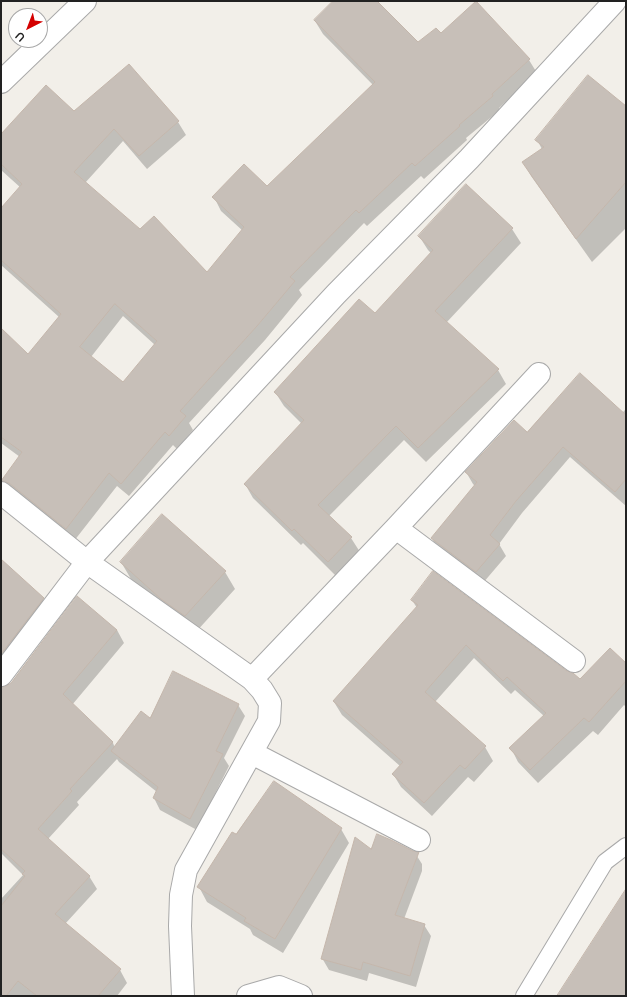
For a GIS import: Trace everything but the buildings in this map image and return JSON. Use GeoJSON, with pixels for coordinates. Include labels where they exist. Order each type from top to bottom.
{"type":"FeatureCollection","features":[{"type":"Feature","properties":{"kind":"street"},"geometry":{"type":"LineString","coordinates":[[1,82],[85,1]]}},
{"type":"Feature","properties":{"kind":"street"},"geometry":{"type":"LineString","coordinates":[[1,675],[87,562],[336,294],[469,159],[615,1]]}},
{"type":"Feature","properties":{"kind":"street"},"geometry":{"type":"LineString","coordinates":[[252,679],[396,528],[539,374]]}},
{"type":"Feature","properties":{"kind":"street"},"geometry":{"type":"LineString","coordinates":[[1,493],[87,562],[252,679],[262,690],[270,703],[269,721],[186,870],[181,895],[180,926],[183,996]]}},
{"type":"Feature","properties":{"kind":"street"},"geometry":{"type":"LineString","coordinates":[[396,528],[574,661]]}},
{"type":"Feature","properties":{"kind":"street"},"geometry":{"type":"LineString","coordinates":[[252,753],[419,840]]}},
{"type":"Feature","properties":{"kind":"street"},"geometry":{"type":"LineString","coordinates":[[248,996],[279,988],[301,996]]}},
{"type":"Feature","properties":{"kind":"lane"},"geometry":{"type":"LineString","coordinates":[[524,996],[605,862],[626,846]]}}]}
